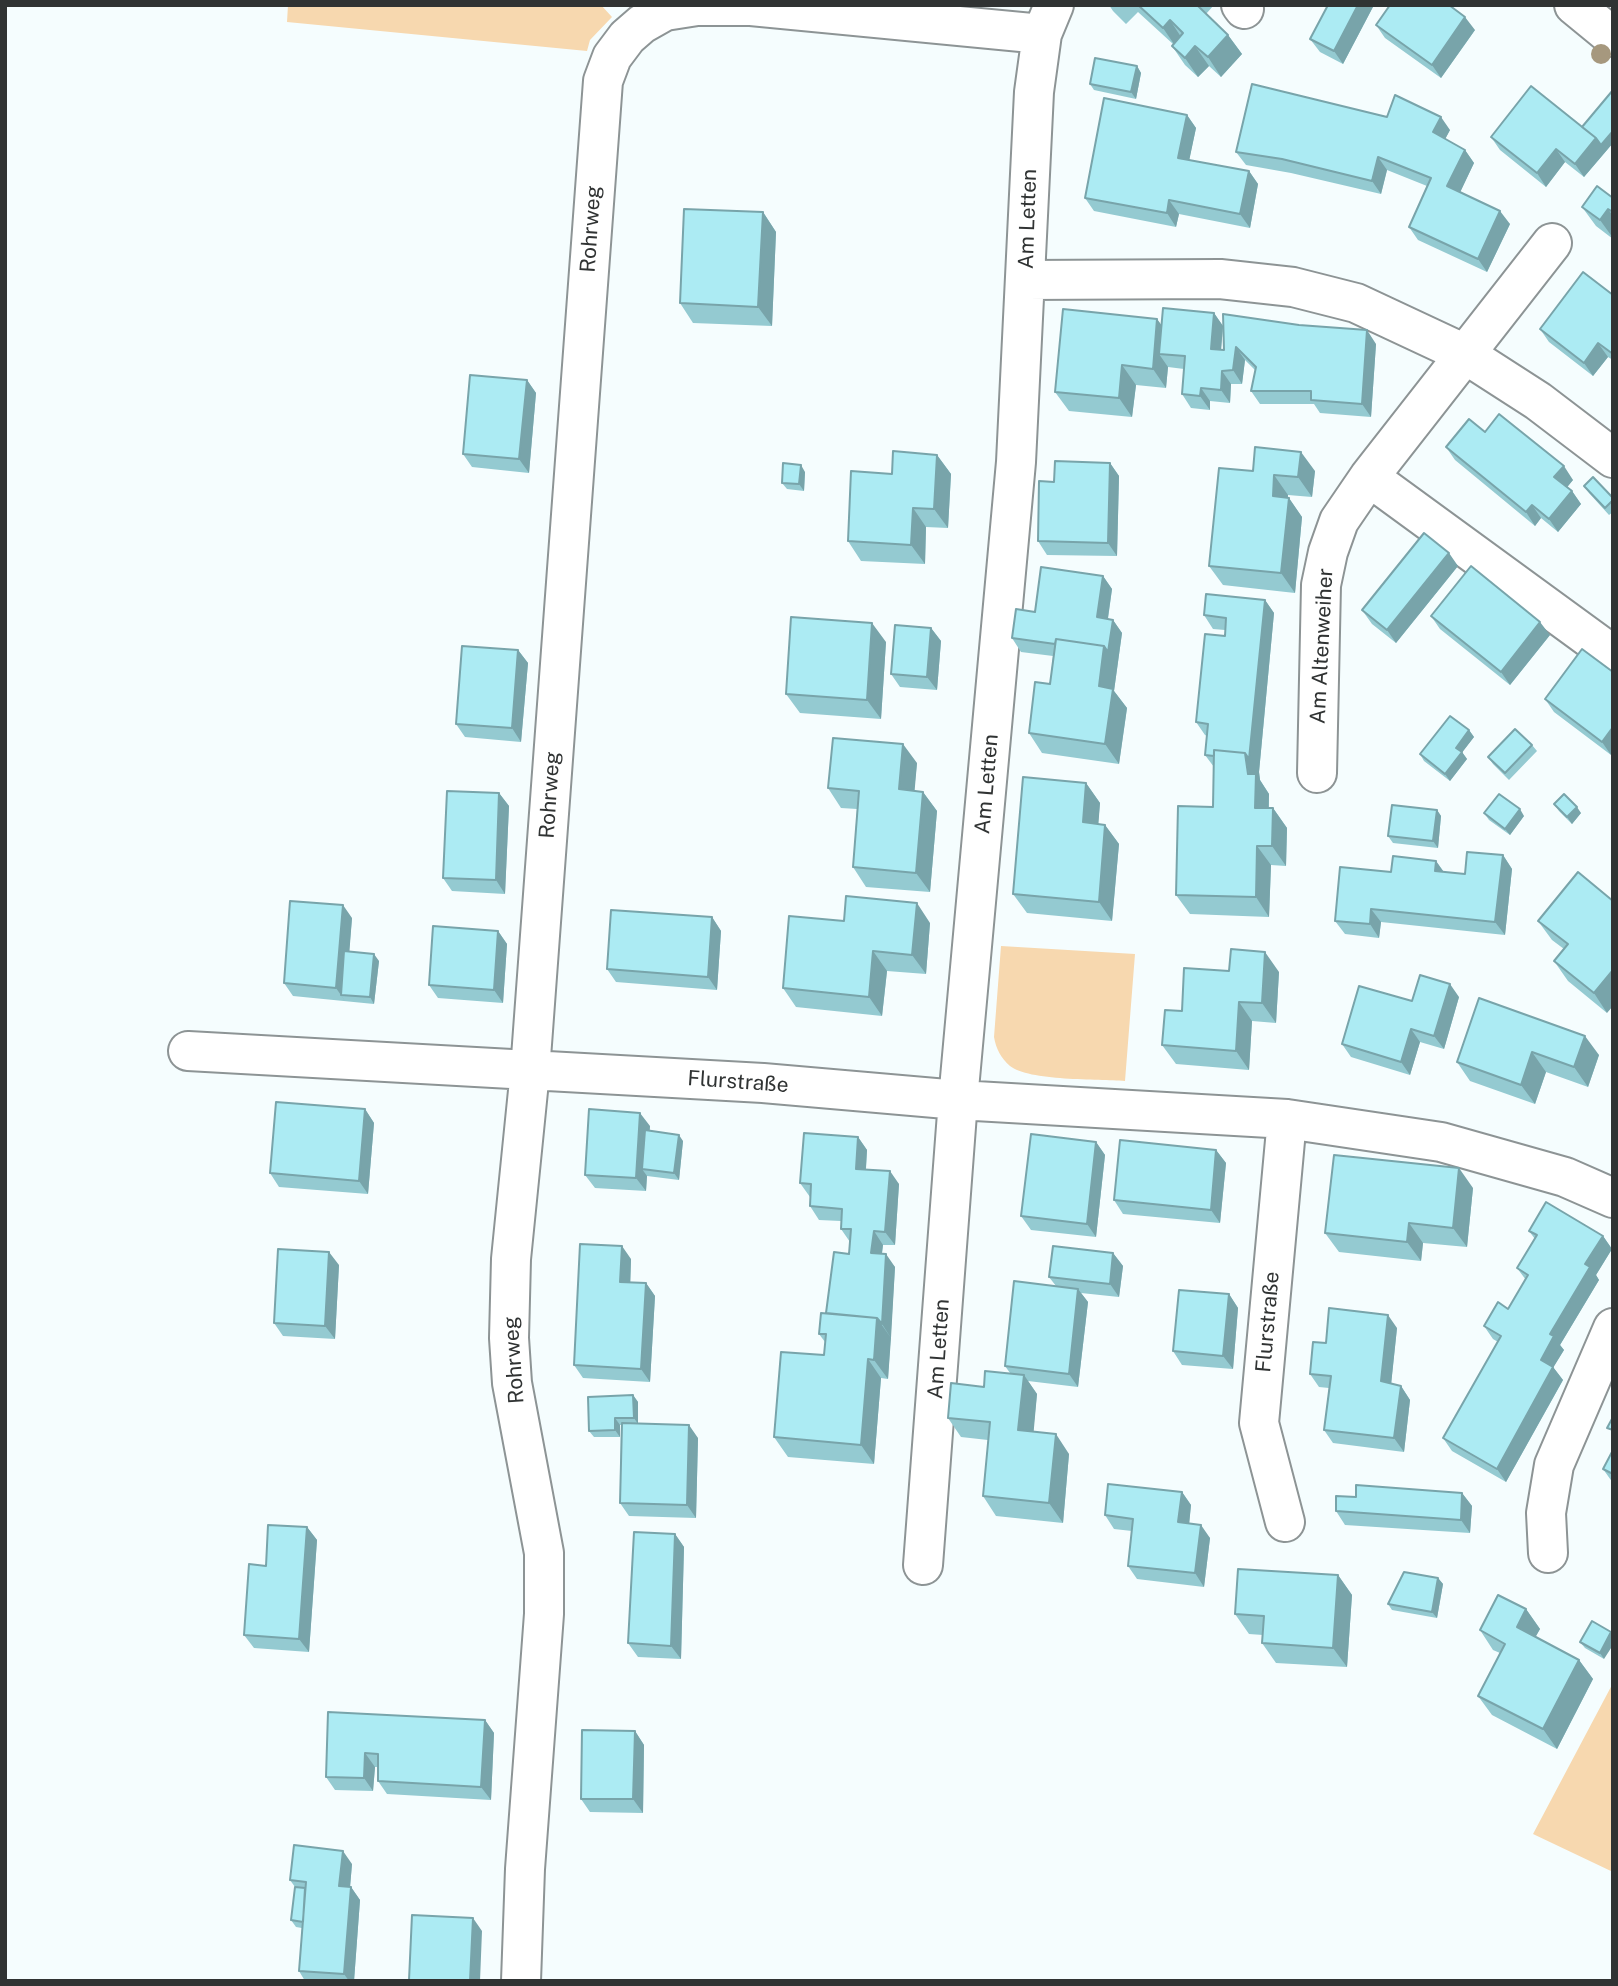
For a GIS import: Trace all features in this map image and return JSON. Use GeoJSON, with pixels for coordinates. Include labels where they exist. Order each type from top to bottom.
{"type":"FeatureCollection","features":[{"type":"Feature","properties":{"kind":"street"},"geometry":{"type":"LineString","coordinates":[[1574,5],[1613,37]]}},
{"type":"Feature","properties":{"kind":"street","name":"Rohrweg"},"geometry":{"type":"LineString","coordinates":[[522,1981],[525,1869],[544,1602],[544,1553],[512,1383],[509,1338],[511,1259],[530,1071],[603,82],[612,57],[627,37],[642,24],[665,11],[697,6],[751,6],[1048,20]]}},
{"type":"Feature","properties":{"kind":"street","name":"Am Letten"},"geometry":{"type":"LineString","coordinates":[[923,1564],[958,1100],[1016,462],[1034,92],[1048,20]]}},
{"type":"Feature","properties":{"kind":"street","name":"Am Altenweiher"},"geometry":{"type":"LineString","coordinates":[[1317,773],[1321,585],[1328,552],[1339,521],[1369,477],[1552,243]]}},
{"type":"Feature","properties":{"kind":"street"},"geometry":{"type":"LineString","coordinates":[[1026,280],[1220,279],[1293,287],[1356,303],[1465,354],[1538,401],[1613,458]]}},
{"type":"Feature","properties":{"kind":"street"},"geometry":{"type":"LineString","coordinates":[[1369,477],[1610,653]]}},
{"type":"Feature","properties":{"kind":"street","name":"Flurstraße"},"geometry":{"type":"LineString","coordinates":[[188,1051],[763,1083],[958,1100],[1287,1119],[1441,1142],[1565,1177],[1613,1198]]}},
{"type":"Feature","properties":{"kind":"street","name":"Flurstraße"},"geometry":{"type":"LineString","coordinates":[[1285,1522],[1259,1423],[1287,1119]]}},
{"type":"Feature","properties":{"kind":"street"},"geometry":{"type":"LineString","coordinates":[[1549,1553],[1546,1513],[1554,1465],[1613,1328]]}},
{"type":"Feature","properties":{"kind":"shaded area"},"geometry":{"type":"Polygon","coordinates":[[[288,5],[601,5],[612,17],[590,40],[587,51],[287,22],[288,5]]]}},
{"type":"Feature","properties":{"kind":"shaded area"},"geometry":{"type":"Polygon","coordinates":[[[1001,946],[1135,954],[1125,1081],[1047,1077],[1019,1071],[1007,1063],[999,1053],[994,1037],[1001,946]]]}},
{"type":"Feature","properties":{"kind":"shaded area"},"geometry":{"type":"Polygon","coordinates":[[[1613,1683],[1613,1872],[1533,1834],[1613,1683]]]}},
{"type":"Feature","properties":{"kind":"building"},"geometry":{"type":"Polygon","coordinates":[[[1138,5],[1197,5],[1228,35],[1208,57],[1195,46],[1185,58],[1172,46],[1183,33],[1170,20],[1163,28],[1138,5]]]}},
{"type":"Feature","properties":{"kind":"building"},"geometry":{"type":"Polygon","coordinates":[[[1328,5],[1358,5],[1334,51],[1310,39],[1328,5]]]}},
{"type":"Feature","properties":{"kind":"building"},"geometry":{"type":"Polygon","coordinates":[[[1390,5],[1449,5],[1465,17],[1432,65],[1376,25],[1390,5]]]}},
{"type":"Feature","properties":{"kind":"building"},"geometry":{"type":"Polygon","coordinates":[[[1095,58],[1137,66],[1131,92],[1090,84],[1095,58]]]}},
{"type":"Feature","properties":{"kind":"building"},"geometry":{"type":"Polygon","coordinates":[[[1252,84],[1387,117],[1395,95],[1441,117],[1433,132],[1465,150],[1447,186],[1500,211],[1478,259],[1409,227],[1431,178],[1378,157],[1372,181],[1282,159],[1236,152],[1252,84]]]}},
{"type":"Feature","properties":{"kind":"building"},"geometry":{"type":"Polygon","coordinates":[[[1531,86],[1596,138],[1575,164],[1556,149],[1537,173],[1491,137],[1531,86]]]}},
{"type":"Feature","properties":{"kind":"building"},"geometry":{"type":"Polygon","coordinates":[[[1613,90],[1613,131],[1601,145],[1582,127],[1613,90]]]}},
{"type":"Feature","properties":{"kind":"building"},"geometry":{"type":"Polygon","coordinates":[[[1104,98],[1187,115],[1178,158],[1249,171],[1240,214],[1169,200],[1167,213],[1085,198],[1104,98]]]}},
{"type":"Feature","properties":{"kind":"building"},"geometry":{"type":"Polygon","coordinates":[[[1597,186],[1613,198],[1613,212],[1608,209],[1600,220],[1582,207],[1597,186]]]}},
{"type":"Feature","properties":{"kind":"building"},"geometry":{"type":"Polygon","coordinates":[[[684,209],[763,212],[758,307],[680,303],[684,209]]]}},
{"type":"Feature","properties":{"kind":"building"},"geometry":{"type":"Polygon","coordinates":[[[1583,272],[1613,295],[1613,354],[1598,343],[1584,363],[1540,329],[1583,272]]]}},
{"type":"Feature","properties":{"kind":"building"},"geometry":{"type":"Polygon","coordinates":[[[1163,308],[1214,313],[1211,349],[1224,350],[1223,314],[1299,325],[1367,330],[1362,404],[1311,400],[1311,391],[1251,391],[1256,367],[1236,347],[1233,370],[1222,371],[1221,390],[1201,388],[1200,396],[1182,394],[1185,356],[1159,354],[1163,308]]]}},
{"type":"Feature","properties":{"kind":"building"},"geometry":{"type":"Polygon","coordinates":[[[1063,309],[1157,319],[1153,369],[1122,365],[1119,398],[1055,392],[1063,309]]]}},
{"type":"Feature","properties":{"kind":"building"},"geometry":{"type":"Polygon","coordinates":[[[470,375],[527,380],[519,459],[463,454],[470,375]]]}},
{"type":"Feature","properties":{"kind":"building"},"geometry":{"type":"Polygon","coordinates":[[[1499,414],[1564,466],[1554,477],[1572,491],[1549,519],[1532,505],[1526,512],[1446,447],[1469,419],[1485,432],[1499,414]]]}},
{"type":"Feature","properties":{"kind":"building"},"geometry":{"type":"Polygon","coordinates":[[[1255,447],[1301,452],[1298,477],[1274,475],[1273,496],[1289,498],[1281,573],[1209,566],[1219,468],[1253,471],[1255,447]]]}},
{"type":"Feature","properties":{"kind":"building"},"geometry":{"type":"Polygon","coordinates":[[[893,451],[937,455],[934,509],[913,508],[911,545],[848,541],[851,471],[892,474],[893,451]]]}},
{"type":"Feature","properties":{"kind":"building"},"geometry":{"type":"Polygon","coordinates":[[[1055,461],[1110,463],[1108,543],[1038,541],[1039,481],[1054,482],[1055,461]]]}},
{"type":"Feature","properties":{"kind":"building"},"geometry":{"type":"Polygon","coordinates":[[[783,463],[801,465],[799,484],[782,483],[783,463]]]}},
{"type":"Feature","properties":{"kind":"building"},"geometry":{"type":"Polygon","coordinates":[[[1593,477],[1613,498],[1605,508],[1584,486],[1593,477]]]}},
{"type":"Feature","properties":{"kind":"building"},"geometry":{"type":"Polygon","coordinates":[[[1424,533],[1449,553],[1387,630],[1362,610],[1424,533]]]}},
{"type":"Feature","properties":{"kind":"building"},"geometry":{"type":"Polygon","coordinates":[[[1471,566],[1540,622],[1501,672],[1431,616],[1471,566]]]}},
{"type":"Feature","properties":{"kind":"building"},"geometry":{"type":"Polygon","coordinates":[[[1041,567],[1103,576],[1097,617],[1113,620],[1108,652],[1104,646],[1056,639],[1055,644],[1012,638],[1016,609],[1035,612],[1041,567]]]}},
{"type":"Feature","properties":{"kind":"building"},"geometry":{"type":"Polygon","coordinates":[[[1206,594],[1265,600],[1249,759],[1245,753],[1214,750],[1214,756],[1205,755],[1208,724],[1196,722],[1205,634],[1225,636],[1226,618],[1204,615],[1206,594]]]}},
{"type":"Feature","properties":{"kind":"building"},"geometry":{"type":"Polygon","coordinates":[[[791,617],[872,623],[867,700],[786,694],[791,617]]]}},
{"type":"Feature","properties":{"kind":"building"},"geometry":{"type":"Polygon","coordinates":[[[895,625],[931,628],[927,677],[891,674],[895,625]]]}},
{"type":"Feature","properties":{"kind":"building"},"geometry":{"type":"Polygon","coordinates":[[[1056,639],[1104,646],[1099,686],[1113,689],[1105,744],[1029,733],[1035,682],[1050,684],[1056,639]]]}},
{"type":"Feature","properties":{"kind":"building"},"geometry":{"type":"Polygon","coordinates":[[[462,646],[518,650],[512,728],[456,724],[462,646]]]}},
{"type":"Feature","properties":{"kind":"building"},"geometry":{"type":"Polygon","coordinates":[[[1582,649],[1613,672],[1613,727],[1602,742],[1545,699],[1582,649]]]}},
{"type":"Feature","properties":{"kind":"building"},"geometry":{"type":"Polygon","coordinates":[[[1450,716],[1469,730],[1456,748],[1462,752],[1445,774],[1420,754],[1450,716]]]}},
{"type":"Feature","properties":{"kind":"building"},"geometry":{"type":"Polygon","coordinates":[[[1515,729],[1532,745],[1505,773],[1488,757],[1515,729]]]}},
{"type":"Feature","properties":{"kind":"building"},"geometry":{"type":"Polygon","coordinates":[[[833,738],[903,744],[899,789],[923,792],[916,873],[853,867],[859,791],[828,788],[833,738]]]}},
{"type":"Feature","properties":{"kind":"building"},"geometry":{"type":"Polygon","coordinates":[[[1214,750],[1245,753],[1248,774],[1256,774],[1255,808],[1273,808],[1272,846],[1257,846],[1256,897],[1176,895],[1178,806],[1213,807],[1214,750]]]}},
{"type":"Feature","properties":{"kind":"building"},"geometry":{"type":"Polygon","coordinates":[[[1023,777],[1086,783],[1083,822],[1105,825],[1099,902],[1013,894],[1023,777]]]}},
{"type":"Feature","properties":{"kind":"building"},"geometry":{"type":"Polygon","coordinates":[[[447,791],[499,793],[496,880],[443,878],[447,791]]]}},
{"type":"Feature","properties":{"kind":"building"},"geometry":{"type":"Polygon","coordinates":[[[1499,794],[1520,809],[1505,829],[1484,813],[1499,794]]]}},
{"type":"Feature","properties":{"kind":"building"},"geometry":{"type":"Polygon","coordinates":[[[1564,794],[1577,807],[1567,817],[1554,804],[1564,794]]]}},
{"type":"Feature","properties":{"kind":"building"},"geometry":{"type":"Polygon","coordinates":[[[1392,805],[1437,810],[1433,841],[1388,836],[1392,805]]]}},
{"type":"Feature","properties":{"kind":"building"},"geometry":{"type":"Polygon","coordinates":[[[1467,852],[1503,855],[1495,922],[1371,909],[1370,924],[1335,921],[1340,867],[1391,872],[1393,856],[1436,861],[1435,871],[1465,874],[1467,852]]]}},
{"type":"Feature","properties":{"kind":"building"},"geometry":{"type":"Polygon","coordinates":[[[1578,872],[1613,901],[1613,970],[1594,993],[1554,961],[1568,944],[1538,921],[1578,872]]]}},
{"type":"Feature","properties":{"kind":"building"},"geometry":{"type":"Polygon","coordinates":[[[846,896],[917,903],[912,955],[873,951],[869,997],[783,988],[789,916],[844,921],[846,896]]]}},
{"type":"Feature","properties":{"kind":"building"},"geometry":{"type":"Polygon","coordinates":[[[290,901],[343,905],[336,988],[284,983],[290,901]]]}},
{"type":"Feature","properties":{"kind":"building"},"geometry":{"type":"Polygon","coordinates":[[[611,910],[712,917],[708,977],[607,969],[611,910]]]}},
{"type":"Feature","properties":{"kind":"building"},"geometry":{"type":"Polygon","coordinates":[[[433,926],[498,931],[494,990],[429,985],[433,926]]]}},
{"type":"Feature","properties":{"kind":"building"},"geometry":{"type":"Polygon","coordinates":[[[1231,949],[1265,952],[1262,1003],[1239,1002],[1236,1051],[1162,1045],[1165,1010],[1182,1011],[1184,968],[1229,971],[1231,949]]]}},
{"type":"Feature","properties":{"kind":"building"},"geometry":{"type":"Polygon","coordinates":[[[344,951],[374,954],[370,997],[341,995],[344,951]]]}},
{"type":"Feature","properties":{"kind":"building"},"geometry":{"type":"Polygon","coordinates":[[[1420,975],[1450,984],[1434,1036],[1411,1029],[1401,1062],[1342,1044],[1359,986],[1412,1001],[1420,975]]]}},
{"type":"Feature","properties":{"kind":"building"},"geometry":{"type":"Polygon","coordinates":[[[1479,998],[1585,1036],[1574,1067],[1532,1052],[1521,1085],[1457,1062],[1479,998]]]}},
{"type":"Feature","properties":{"kind":"building"},"geometry":{"type":"Polygon","coordinates":[[[276,1102],[365,1109],[359,1181],[270,1173],[276,1102]]]}},
{"type":"Feature","properties":{"kind":"building"},"geometry":{"type":"Polygon","coordinates":[[[589,1109],[640,1113],[636,1178],[585,1175],[589,1109]]]}},
{"type":"Feature","properties":{"kind":"building"},"geometry":{"type":"Polygon","coordinates":[[[645,1130],[679,1135],[674,1173],[642,1169],[645,1130]]]}},
{"type":"Feature","properties":{"kind":"building"},"geometry":{"type":"Polygon","coordinates":[[[804,1133],[858,1137],[856,1169],[890,1171],[885,1232],[874,1231],[871,1253],[886,1254],[882,1324],[877,1318],[826,1313],[834,1252],[849,1254],[851,1229],[841,1229],[842,1209],[810,1206],[811,1184],[800,1183],[804,1133]]]}},
{"type":"Feature","properties":{"kind":"building"},"geometry":{"type":"Polygon","coordinates":[[[1031,1134],[1096,1142],[1087,1224],[1021,1216],[1031,1134]]]}},
{"type":"Feature","properties":{"kind":"building"},"geometry":{"type":"Polygon","coordinates":[[[1120,1140],[1216,1150],[1211,1210],[1114,1200],[1120,1140]]]}},
{"type":"Feature","properties":{"kind":"building"},"geometry":{"type":"Polygon","coordinates":[[[1334,1155],[1459,1168],[1453,1228],[1409,1223],[1407,1242],[1325,1233],[1334,1155]]]}},
{"type":"Feature","properties":{"kind":"building"},"geometry":{"type":"Polygon","coordinates":[[[1546,1202],[1603,1236],[1585,1264],[1590,1267],[1550,1334],[1554,1336],[1541,1360],[1553,1367],[1497,1469],[1443,1438],[1501,1336],[1484,1326],[1498,1302],[1508,1309],[1528,1275],[1517,1268],[1537,1235],[1529,1231],[1546,1202]]]}},
{"type":"Feature","properties":{"kind":"building"},"geometry":{"type":"Polygon","coordinates":[[[580,1244],[622,1246],[620,1282],[646,1283],[641,1369],[574,1365],[580,1244]]]}},
{"type":"Feature","properties":{"kind":"building"},"geometry":{"type":"Polygon","coordinates":[[[1053,1246],[1113,1253],[1110,1284],[1049,1277],[1053,1246]]]}},
{"type":"Feature","properties":{"kind":"building"},"geometry":{"type":"Polygon","coordinates":[[[278,1249],[329,1252],[325,1326],[274,1323],[278,1249]]]}},
{"type":"Feature","properties":{"kind":"building"},"geometry":{"type":"Polygon","coordinates":[[[1014,1281],[1078,1289],[1069,1374],[1005,1366],[1014,1281]]]}},
{"type":"Feature","properties":{"kind":"building"},"geometry":{"type":"Polygon","coordinates":[[[1179,1290],[1229,1294],[1223,1356],[1173,1351],[1179,1290]]]}},
{"type":"Feature","properties":{"kind":"building"},"geometry":{"type":"Polygon","coordinates":[[[1329,1308],[1388,1315],[1381,1381],[1401,1386],[1394,1438],[1324,1430],[1331,1376],[1310,1374],[1313,1342],[1326,1343],[1329,1308]]]}},
{"type":"Feature","properties":{"kind":"building"},"geometry":{"type":"Polygon","coordinates":[[[821,1313],[877,1318],[874,1360],[868,1359],[861,1445],[774,1437],[781,1352],[824,1355],[826,1334],[819,1334],[821,1313]]]}},
{"type":"Feature","properties":{"kind":"building"},"geometry":{"type":"Polygon","coordinates":[[[985,1371],[1024,1375],[1018,1430],[1056,1434],[1049,1503],[983,1496],[990,1422],[948,1418],[951,1383],[984,1387],[985,1371]]]}},
{"type":"Feature","properties":{"kind":"building"},"geometry":{"type":"Polygon","coordinates":[[[633,1395],[634,1418],[615,1418],[615,1430],[589,1431],[588,1397],[633,1395]]]}},
{"type":"Feature","properties":{"kind":"building"},"geometry":{"type":"Polygon","coordinates":[[[1613,1417],[1613,1430],[1607,1428],[1613,1417]]]}},
{"type":"Feature","properties":{"kind":"building"},"geometry":{"type":"Polygon","coordinates":[[[622,1423],[689,1425],[687,1505],[620,1503],[622,1423]]]}},
{"type":"Feature","properties":{"kind":"building"},"geometry":{"type":"Polygon","coordinates":[[[1613,1450],[1613,1474],[1603,1469],[1613,1450]]]}},
{"type":"Feature","properties":{"kind":"building"},"geometry":{"type":"Polygon","coordinates":[[[1108,1484],[1182,1492],[1178,1522],[1201,1525],[1195,1573],[1128,1566],[1133,1519],[1105,1515],[1108,1484]]]}},
{"type":"Feature","properties":{"kind":"building"},"geometry":{"type":"Polygon","coordinates":[[[1356,1485],[1462,1493],[1461,1520],[1336,1511],[1336,1496],[1356,1497],[1356,1485]]]}},
{"type":"Feature","properties":{"kind":"building"},"geometry":{"type":"Polygon","coordinates":[[[268,1525],[307,1527],[299,1639],[244,1635],[249,1564],[266,1566],[268,1525]]]}},
{"type":"Feature","properties":{"kind":"building"},"geometry":{"type":"Polygon","coordinates":[[[634,1532],[675,1534],[671,1646],[628,1643],[634,1532]]]}},
{"type":"Feature","properties":{"kind":"building"},"geometry":{"type":"Polygon","coordinates":[[[1238,1569],[1338,1575],[1333,1648],[1262,1643],[1264,1616],[1235,1614],[1238,1569]]]}},
{"type":"Feature","properties":{"kind":"building"},"geometry":{"type":"Polygon","coordinates":[[[1404,1572],[1438,1578],[1432,1612],[1388,1604],[1404,1572]]]}},
{"type":"Feature","properties":{"kind":"building"},"geometry":{"type":"Polygon","coordinates":[[[1498,1595],[1526,1609],[1517,1627],[1579,1660],[1543,1729],[1478,1696],[1505,1644],[1480,1630],[1498,1595]]]}},
{"type":"Feature","properties":{"kind":"building"},"geometry":{"type":"Polygon","coordinates":[[[1592,1621],[1611,1632],[1600,1653],[1580,1642],[1592,1621]]]}},
{"type":"Feature","properties":{"kind":"building"},"geometry":{"type":"Polygon","coordinates":[[[328,1712],[485,1720],[481,1787],[378,1781],[378,1754],[365,1753],[364,1778],[326,1777],[328,1712]]]}},
{"type":"Feature","properties":{"kind":"building"},"geometry":{"type":"Polygon","coordinates":[[[582,1730],[635,1731],[633,1799],[581,1799],[582,1730]]]}},
{"type":"Feature","properties":{"kind":"building"},"geometry":{"type":"Polygon","coordinates":[[[294,1845],[343,1851],[339,1886],[351,1887],[344,1974],[299,1971],[306,1882],[290,1880],[294,1845]]]}},
{"type":"Feature","properties":{"kind":"building"},"geometry":{"type":"Polygon","coordinates":[[[295,1887],[305,1888],[303,1922],[291,1920],[295,1887]]]}},
{"type":"Feature","properties":{"kind":"building"},"geometry":{"type":"Polygon","coordinates":[[[412,1915],[473,1918],[470,1981],[409,1980],[412,1915]]]}}]}
